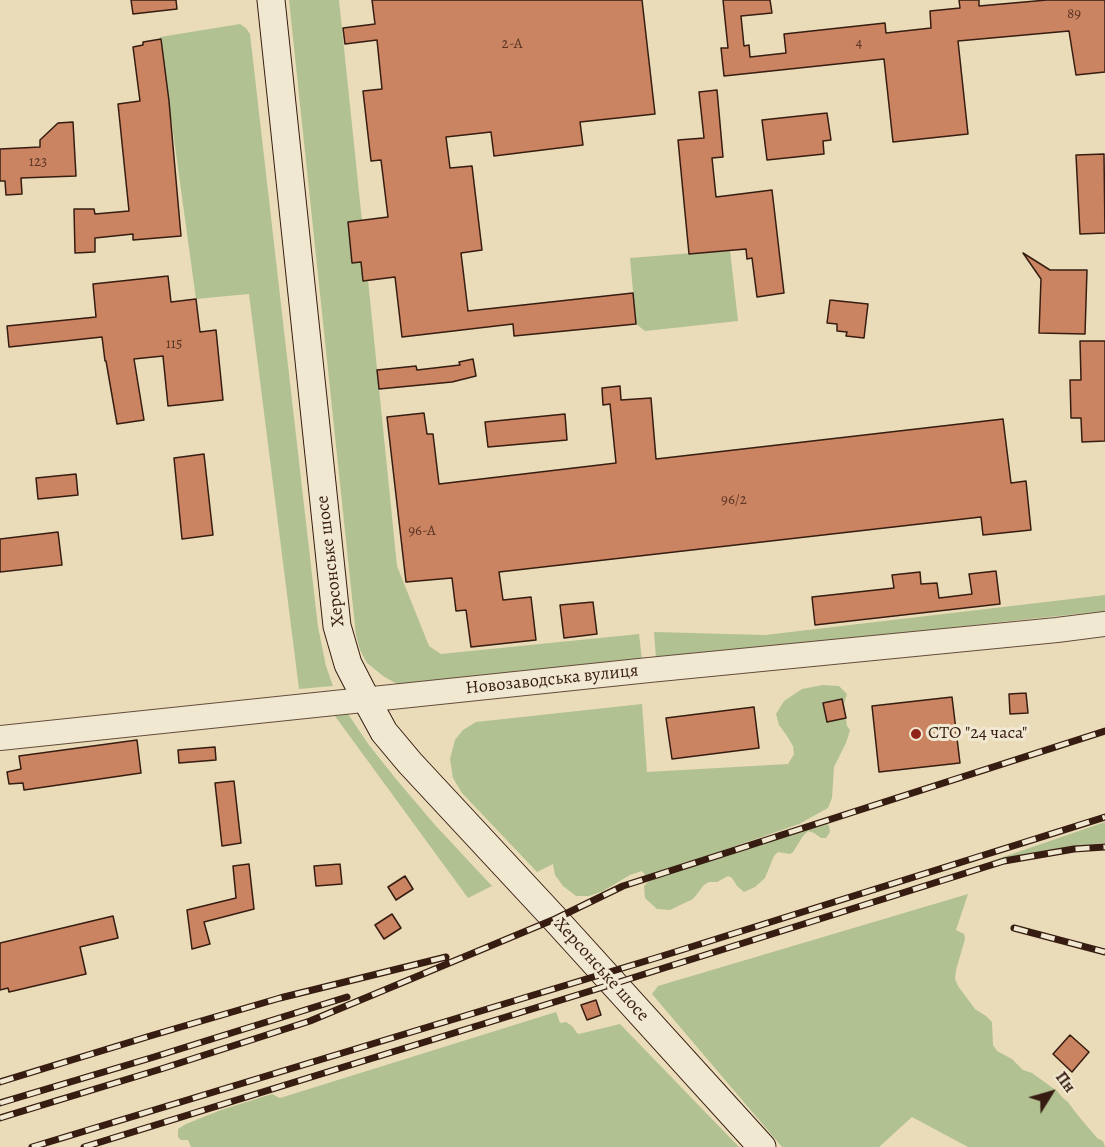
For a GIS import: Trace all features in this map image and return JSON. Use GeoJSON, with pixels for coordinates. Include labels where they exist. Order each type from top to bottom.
{"type":"FeatureCollection","features":[{"type":"Feature","properties":{"kind":"main road","name":"Херсонське шосе"},"geometry":{"type":"LineString","coordinates":[[271,0],[337,626],[348,664],[384,732],[410,763],[762,1147]]}},
{"type":"Feature","properties":{"kind":"street","name":"Новозаводська вулиця"},"geometry":{"type":"LineString","coordinates":[[0,738],[649,669],[1105,624]]}},
{"type":"Feature","properties":{"kind":"green space"},"geometry":{"type":"Polygon","coordinates":[[[289,0],[339,0],[362,221],[361,262],[368,280],[397,566],[429,646],[441,654],[639,634],[642,660],[399,685],[367,663],[360,650],[356,635],[289,0]]]}},
{"type":"Feature","properties":{"kind":"green space"},"geometry":{"type":"Polygon","coordinates":[[[240,24],[250,34],[318,627],[326,666],[333,686],[299,689],[249,294],[196,299],[160,37],[240,24]]]}},
{"type":"Feature","properties":{"kind":"green space"},"geometry":{"type":"Polygon","coordinates":[[[730,250],[738,321],[645,331],[636,324],[630,258],[730,250]]]}},
{"type":"Feature","properties":{"kind":"green space"},"geometry":{"type":"Polygon","coordinates":[[[1105,595],[1105,611],[656,659],[654,632],[765,635],[1105,595]]]}},
{"type":"Feature","properties":{"kind":"green space"},"geometry":{"type":"Polygon","coordinates":[[[823,685],[839,686],[847,694],[844,704],[847,726],[850,730],[834,767],[832,798],[828,808],[799,824],[652,875],[645,875],[642,871],[630,875],[603,891],[589,896],[576,896],[563,886],[555,875],[553,864],[537,872],[462,793],[453,778],[450,759],[455,740],[463,730],[476,722],[642,704],[647,772],[788,764],[794,754],[793,746],[779,725],[776,714],[784,701],[802,689],[823,685]]]}},
{"type":"Feature","properties":{"kind":"green space"},"geometry":{"type":"Polygon","coordinates":[[[346,711],[396,779],[492,886],[468,898],[332,712],[346,711]]]}},
{"type":"Feature","properties":{"kind":"green space"},"geometry":{"type":"Polygon","coordinates":[[[826,822],[830,832],[826,838],[821,838],[808,831],[793,852],[790,854],[778,852],[765,878],[755,887],[744,892],[728,876],[717,882],[709,882],[693,899],[670,910],[657,909],[645,898],[644,886],[658,877],[826,822]]]}},
{"type":"Feature","properties":{"kind":"green space"},"geometry":{"type":"Polygon","coordinates":[[[1105,822],[1105,843],[1075,846],[977,866],[1105,822]]]}},
{"type":"Feature","properties":{"kind":"green space"},"geometry":{"type":"Polygon","coordinates":[[[968,894],[956,930],[964,934],[965,939],[956,970],[955,979],[958,986],[975,1009],[992,1022],[993,1045],[997,1051],[1057,1091],[1097,1138],[1103,1141],[1105,1147],[968,1147],[912,1117],[879,1147],[782,1147],[652,994],[658,986],[968,894]]]}},
{"type":"Feature","properties":{"kind":"green space"},"geometry":{"type":"Polygon","coordinates":[[[556,1012],[560,1023],[566,1022],[579,1034],[620,1024],[739,1147],[191,1147],[188,1140],[181,1140],[178,1137],[178,1129],[221,1110],[272,1094],[280,1098],[556,1012]]]}},
{"type":"Feature","properties":{"kind":"building"},"geometry":{"type":"Polygon","coordinates":[[[131,0],[176,0],[177,9],[133,14],[131,0]]]}},
{"type":"Feature","properties":{"kind":"building"},"geometry":{"type":"Polygon","coordinates":[[[372,0],[642,0],[655,114],[580,122],[583,145],[494,156],[491,132],[446,137],[450,168],[472,166],[482,250],[461,253],[468,311],[633,293],[636,324],[514,336],[513,324],[402,337],[395,277],[363,281],[361,262],[352,263],[348,222],[388,217],[381,160],[371,161],[363,91],[382,89],[377,40],[345,44],[343,28],[375,24],[372,0]]]}},
{"type":"Feature","properties":{"kind":"building"},"geometry":{"type":"Polygon","coordinates":[[[723,0],[770,0],[772,13],[741,16],[744,46],[749,45],[750,57],[786,53],[784,34],[885,23],[886,33],[931,28],[930,11],[960,8],[959,0],[979,0],[979,6],[1047,0],[1105,0],[1105,72],[1076,75],[1069,31],[958,41],[968,134],[893,142],[884,59],[724,76],[721,48],[728,48],[723,0]]]}},
{"type":"Feature","properties":{"kind":"building"},"geometry":{"type":"Polygon","coordinates":[[[161,39],[181,236],[133,240],[133,234],[95,238],[95,252],[75,253],[74,209],[94,209],[95,214],[129,211],[118,104],[140,101],[133,47],[143,45],[143,42],[161,39]]]}},
{"type":"Feature","properties":{"kind":"building"},"geometry":{"type":"Polygon","coordinates":[[[717,90],[723,157],[712,158],[716,197],[772,190],[784,293],[757,297],[752,258],[747,259],[746,249],[689,254],[678,140],[704,138],[699,92],[717,90]]]}},
{"type":"Feature","properties":{"kind":"building"},"geometry":{"type":"Polygon","coordinates":[[[827,113],[831,140],[823,141],[824,154],[767,160],[762,120],[827,113]]]}},
{"type":"Feature","properties":{"kind":"building"},"geometry":{"type":"Polygon","coordinates":[[[73,122],[76,176],[21,178],[22,194],[6,195],[5,181],[0,181],[0,149],[40,147],[40,140],[58,123],[73,122]]]}},
{"type":"Feature","properties":{"kind":"building"},"geometry":{"type":"Polygon","coordinates":[[[1104,154],[1105,233],[1080,234],[1076,155],[1104,154]]]}},
{"type":"Feature","properties":{"kind":"building"},"geometry":{"type":"Polygon","coordinates":[[[1023,253],[1050,270],[1087,270],[1085,334],[1039,333],[1041,279],[1023,253]]]}},
{"type":"Feature","properties":{"kind":"building"},"geometry":{"type":"Polygon","coordinates":[[[168,276],[171,302],[196,299],[200,332],[216,330],[223,400],[168,406],[163,356],[134,359],[144,420],[117,424],[102,337],[9,347],[7,326],[96,317],[93,284],[168,276]]]}},
{"type":"Feature","properties":{"kind":"building"},"geometry":{"type":"Polygon","coordinates":[[[830,300],[868,304],[864,338],[846,336],[847,332],[837,331],[837,324],[827,323],[830,300]]]}},
{"type":"Feature","properties":{"kind":"building"},"geometry":{"type":"Polygon","coordinates":[[[1080,341],[1105,341],[1105,441],[1082,442],[1081,418],[1071,418],[1070,380],[1081,380],[1080,341]]]}},
{"type":"Feature","properties":{"kind":"building"},"geometry":{"type":"Polygon","coordinates":[[[473,359],[476,376],[452,382],[379,389],[377,370],[416,366],[417,370],[460,365],[459,362],[473,359]]]}},
{"type":"Feature","properties":{"kind":"building"},"geometry":{"type":"Polygon","coordinates":[[[620,386],[621,400],[651,398],[656,459],[1003,419],[1011,483],[1026,481],[1031,530],[983,535],[981,517],[499,572],[503,600],[531,597],[536,640],[471,647],[466,610],[456,611],[452,578],[406,582],[387,417],[424,413],[427,434],[433,434],[439,484],[616,463],[610,404],[603,405],[602,388],[620,386]]]}},
{"type":"Feature","properties":{"kind":"building"},"geometry":{"type":"Polygon","coordinates":[[[565,414],[567,440],[488,447],[485,422],[565,414]]]}},
{"type":"Feature","properties":{"kind":"building"},"geometry":{"type":"Polygon","coordinates":[[[204,454],[213,535],[182,539],[174,458],[204,454]]]}},
{"type":"Feature","properties":{"kind":"building"},"geometry":{"type":"Polygon","coordinates":[[[76,474],[78,495],[38,499],[36,478],[76,474]]]}},
{"type":"Feature","properties":{"kind":"building"},"geometry":{"type":"Polygon","coordinates":[[[58,532],[62,565],[0,572],[0,539],[58,532]]]}},
{"type":"Feature","properties":{"kind":"building"},"geometry":{"type":"Polygon","coordinates":[[[996,571],[1000,604],[815,625],[812,597],[894,588],[892,575],[920,572],[921,584],[937,583],[939,598],[972,594],[969,574],[996,571]]]}},
{"type":"Feature","properties":{"kind":"building"},"geometry":{"type":"Polygon","coordinates":[[[593,602],[597,634],[564,638],[560,605],[593,602]]]}},
{"type":"Feature","properties":{"kind":"building"},"geometry":{"type":"Polygon","coordinates":[[[1026,693],[1028,713],[1010,714],[1009,694],[1026,693]]]}},
{"type":"Feature","properties":{"kind":"building","name":"СТО \"24 часа\""},"geometry":{"type":"Polygon","coordinates":[[[952,697],[960,763],[879,772],[872,706],[952,697]]]}},
{"type":"Feature","properties":{"kind":"building"},"geometry":{"type":"Polygon","coordinates":[[[842,699],[846,718],[827,722],[823,703],[842,699]]]}},
{"type":"Feature","properties":{"kind":"building"},"geometry":{"type":"Polygon","coordinates":[[[754,707],[759,748],[672,759],[666,718],[754,707]]]}},
{"type":"Feature","properties":{"kind":"building"},"geometry":{"type":"Polygon","coordinates":[[[137,740],[141,773],[24,790],[23,783],[9,784],[7,772],[21,769],[19,756],[137,740]]]}},
{"type":"Feature","properties":{"kind":"building"},"geometry":{"type":"Polygon","coordinates":[[[215,747],[216,760],[179,763],[178,750],[215,747]]]}},
{"type":"Feature","properties":{"kind":"building"},"geometry":{"type":"Polygon","coordinates":[[[234,781],[241,843],[222,846],[215,783],[234,781]]]}},
{"type":"Feature","properties":{"kind":"building"},"geometry":{"type":"Polygon","coordinates":[[[249,864],[254,909],[204,922],[210,944],[192,949],[187,910],[236,898],[233,866],[249,864]]]}},
{"type":"Feature","properties":{"kind":"building"},"geometry":{"type":"Polygon","coordinates":[[[340,864],[342,884],[316,886],[314,866],[340,864]]]}},
{"type":"Feature","properties":{"kind":"building"},"geometry":{"type":"Polygon","coordinates":[[[405,876],[413,889],[396,900],[388,887],[405,876]]]}},
{"type":"Feature","properties":{"kind":"building"},"geometry":{"type":"Polygon","coordinates":[[[392,914],[401,928],[384,939],[375,925],[392,914]]]}},
{"type":"Feature","properties":{"kind":"building"},"geometry":{"type":"Polygon","coordinates":[[[113,916],[118,938],[80,947],[86,974],[9,992],[8,988],[0,990],[0,943],[113,916]]]}},
{"type":"Feature","properties":{"kind":"building"},"geometry":{"type":"Polygon","coordinates":[[[596,1000],[601,1015],[587,1020],[581,1005],[596,1000]]]}},
{"type":"Feature","properties":{"kind":"building"},"geometry":{"type":"Polygon","coordinates":[[[1070,1035],[1089,1052],[1072,1072],[1053,1054],[1070,1035]]]}},
{"type":"Feature","properties":{"kind":"railway"},"geometry":{"type":"LineString","coordinates":[[0,1118],[310,1021],[555,919],[623,886],[1105,731]]}},
{"type":"Feature","properties":{"kind":"railway"},"geometry":{"type":"LineString","coordinates":[[32,1147],[659,957],[1105,817]]}},
{"type":"Feature","properties":{"kind":"railway"},"geometry":{"type":"LineString","coordinates":[[84,1147],[1004,861],[1074,849],[1105,847]]}},
{"type":"Feature","properties":{"kind":"railway"},"geometry":{"type":"LineString","coordinates":[[1014,928],[1105,952]]}},
{"type":"Feature","properties":{"kind":"railway"},"geometry":{"type":"LineString","coordinates":[[0,1082],[280,998],[446,957]]}},
{"type":"Feature","properties":{"kind":"railway"},"geometry":{"type":"LineString","coordinates":[[0,1103],[347,997]]}},
{"type":"Feature","properties":{"kind":"place","name":"СТО \"24 часа\""},"geometry":{"type":"Point","coordinates":[916,734]}}]}
